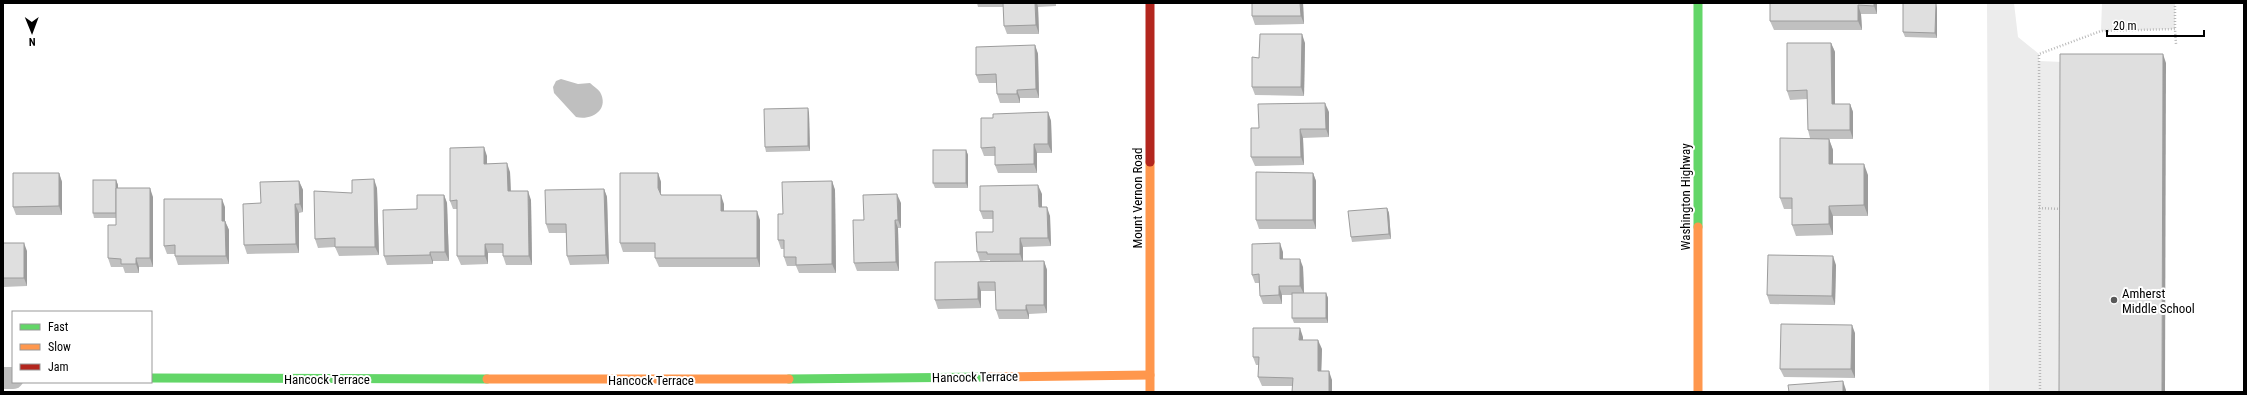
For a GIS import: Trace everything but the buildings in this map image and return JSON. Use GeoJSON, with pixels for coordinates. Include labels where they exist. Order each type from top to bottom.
{"type":"FeatureCollection","features":[{"type":"Feature","properties":{"kind":"street","name":"Mount Vernon Road"},"geometry":{"type":"LineString","coordinates":[[1150,3],[1150,392]]}},
{"type":"Feature","properties":{"kind":"street","name":"Washington Highway"},"geometry":{"type":"LineString","coordinates":[[1698,3],[1698,392]]}},
{"type":"Feature","properties":{"kind":"street","name":"Hancock Terrace"},"geometry":{"type":"LineString","coordinates":[[152,378],[690,380],[1150,375]]}},
{"type":"Feature","properties":{"kind":"path"},"geometry":{"type":"LineString","coordinates":[[2175,3],[2176,44]]}},
{"type":"Feature","properties":{"kind":"path"},"geometry":{"type":"LineString","coordinates":[[2040,392],[2038,54],[2101,31],[2175,29]]}},
{"type":"Feature","properties":{"kind":"path"},"geometry":{"type":"LineString","coordinates":[[2039,208],[2063,209]]}},
{"type":"Feature","properties":{"kind":"shaded area"},"geometry":{"type":"Polygon","coordinates":[[[1987,3],[2014,3],[2018,37],[2039,54],[2039,61],[2063,62],[2062,392],[1989,392],[1987,3]]]}},
{"type":"Feature","properties":{"kind":"shaded area"},"geometry":{"type":"Polygon","coordinates":[[[2102,3],[2175,3],[2175,29],[2101,31],[2102,3]]]}},
{"type":"Feature","properties":{"kind":"shaded area"},"geometry":{"type":"Polygon","coordinates":[[[561,79],[578,84],[590,83],[600,92],[603,104],[601,109],[593,116],[582,118],[576,117],[554,93],[553,87],[556,81],[561,79]]]}},
{"type":"Feature","properties":{"kind":"traffic: fast"},"geometry":{"type":"LineString","coordinates":[[1698,3],[1698,227]]}},
{"type":"Feature","properties":{"kind":"traffic: fast"},"geometry":{"type":"LineString","coordinates":[[789,379],[987,377]]}},
{"type":"Feature","properties":{"kind":"traffic: fast"},"geometry":{"type":"LineString","coordinates":[[152,378],[487,379]]}},
{"type":"Feature","properties":{"kind":"traffic: slow"},"geometry":{"type":"LineString","coordinates":[[1150,162],[1150,392]]}},
{"type":"Feature","properties":{"kind":"traffic: slow"},"geometry":{"type":"LineString","coordinates":[[1698,227],[1698,392]]}},
{"type":"Feature","properties":{"kind":"traffic: slow"},"geometry":{"type":"LineString","coordinates":[[987,377],[1150,375]]}},
{"type":"Feature","properties":{"kind":"traffic: slow"},"geometry":{"type":"LineString","coordinates":[[487,379],[789,379]]}},
{"type":"Feature","properties":{"kind":"traffic: jam"},"geometry":{"type":"LineString","coordinates":[[1150,3],[1150,162]]}},
{"type":"Feature","properties":{"kind":"place","name":"Amherst Middle School"},"geometry":{"type":"Point","coordinates":[2114,300]}}]}
